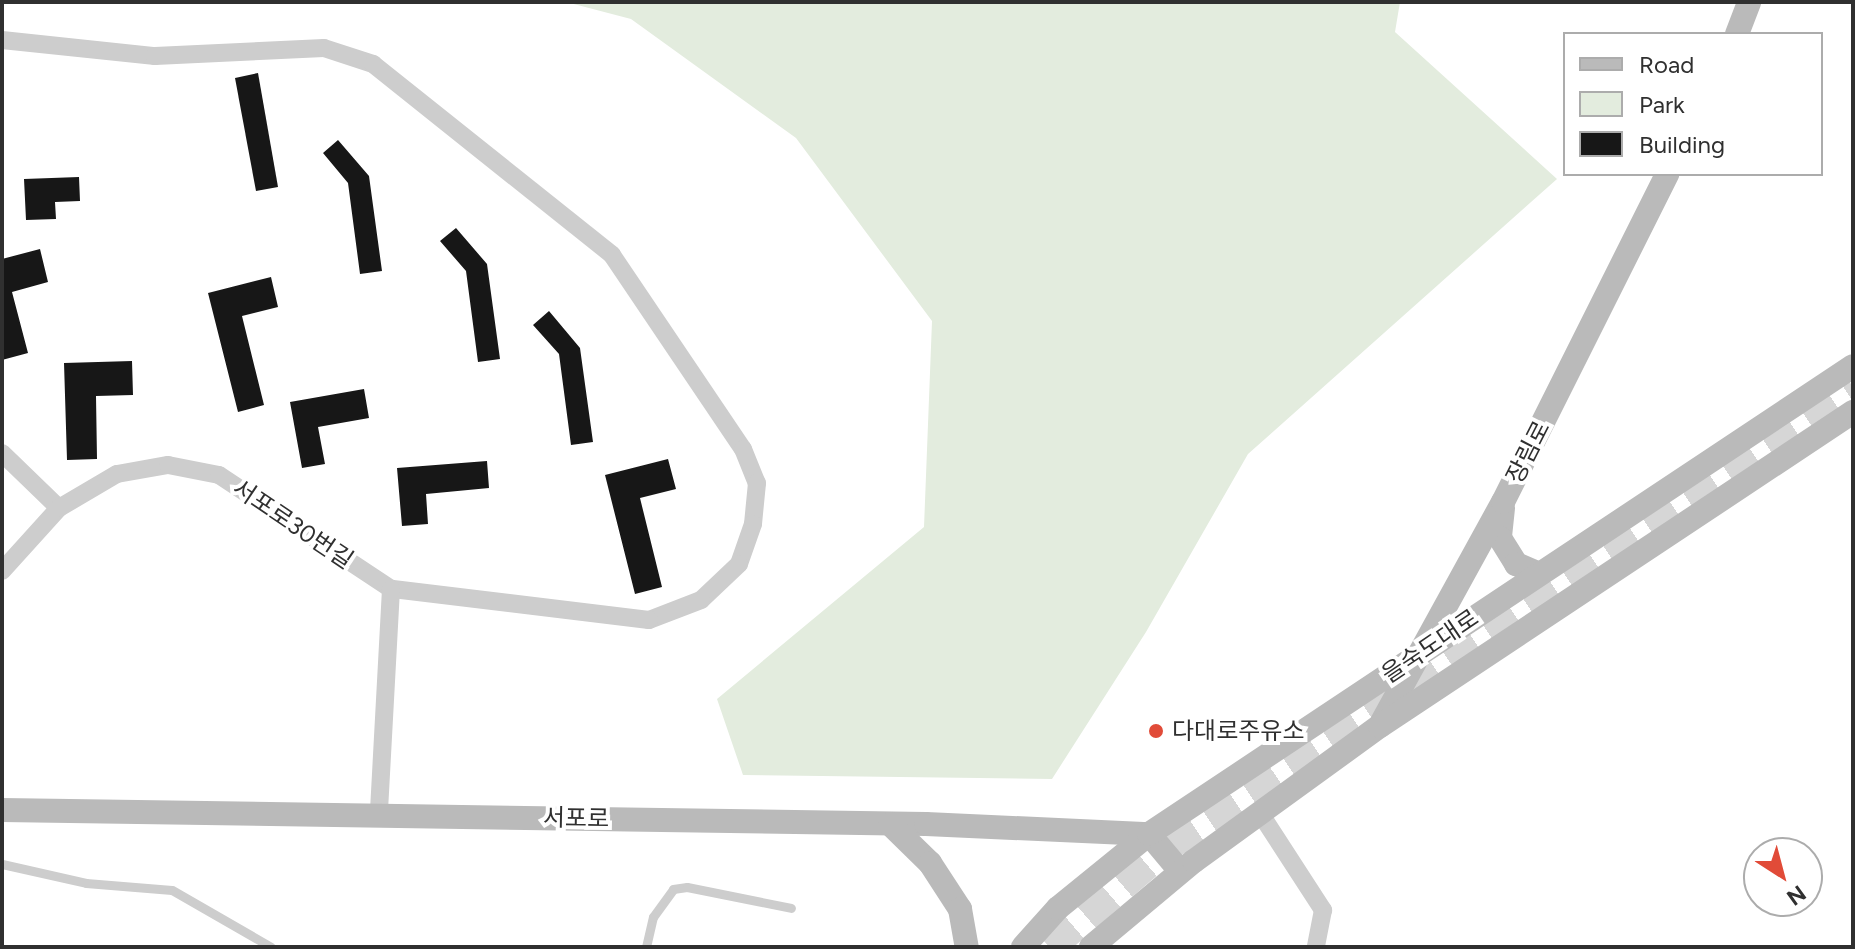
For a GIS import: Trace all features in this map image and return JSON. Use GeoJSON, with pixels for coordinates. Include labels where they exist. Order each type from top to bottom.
{"type":"FeatureCollection","features":[{"type":"Feature","properties":{"kind":"street"},"geometry":{"type":"LineString","coordinates":[[1738,32],[1749,2]]}},
{"type":"Feature","properties":{"kind":"street"},"geometry":{"type":"LineString","coordinates":[[2,40],[155,56],[324,48],[373,64],[612,255],[743,449],[757,483],[753,524],[739,564],[701,600],[649,620],[391,589],[379,814]]}},
{"type":"Feature","properties":{"kind":"street","name":"장림로"},"geometry":{"type":"LineString","coordinates":[[1380,726],[1503,502],[1666,176]]}},
{"type":"Feature","properties":{"kind":"street","name":"을숙도대로"},"geometry":{"type":"LineString","coordinates":[[1023,947],[1058,908],[1149,834],[1853,366]]}},
{"type":"Feature","properties":{"kind":"street","name":"을숙도대로"},"geometry":{"type":"LineString","coordinates":[[1091,947],[1180,871],[1380,726],[1853,412]]}},
{"type":"Feature","properties":{"kind":"street"},"geometry":{"type":"LineString","coordinates":[[2,453],[59,508]]}},
{"type":"Feature","properties":{"kind":"street","name":"서포로30번길"},"geometry":{"type":"LineString","coordinates":[[2,571],[59,508],[117,474],[168,465],[219,475],[391,589]]}},
{"type":"Feature","properties":{"kind":"street"},"geometry":{"type":"LineString","coordinates":[[1503,502],[1500,538],[1516,564],[1539,574]]}},
{"type":"Feature","properties":{"kind":"street","name":"서포로"},"geometry":{"type":"LineString","coordinates":[[2,810],[193,817],[379,814],[890,824],[1149,834]]}},
{"type":"Feature","properties":{"kind":"street"},"geometry":{"type":"LineString","coordinates":[[1260,813],[1323,910],[1316,947]]}},
{"type":"Feature","properties":{"kind":"street"},"geometry":{"type":"LineString","coordinates":[[890,824],[930,863],[960,909],[967,947]]}},
{"type":"Feature","properties":{"kind":"street"},"geometry":{"type":"LineString","coordinates":[[1149,834],[1180,871]]}},
{"type":"Feature","properties":{"kind":"lane"},"geometry":{"type":"LineString","coordinates":[[2,864],[86,883],[172,890],[271,947]]}},
{"type":"Feature","properties":{"kind":"lane"},"geometry":{"type":"LineString","coordinates":[[646,947],[653,917],[673,889],[687,887],[791,908]]}},
{"type":"Feature","properties":{"kind":"green space"},"geometry":{"type":"Polygon","coordinates":[[[566,2],[1400,2],[1395,32],[1557,179],[1248,454],[1146,632],[1052,779],[743,775],[717,699],[924,527],[932,321],[796,138],[631,19],[566,2]]]}},
{"type":"Feature","properties":{"kind":"building"},"geometry":{"type":"Polygon","coordinates":[[[258,73],[278,187],[256,191],[235,78],[258,73]]]}},
{"type":"Feature","properties":{"kind":"building"},"geometry":{"type":"Polygon","coordinates":[[[338,140],[369,176],[382,271],[360,274],[348,183],[323,153],[338,140]]]}},
{"type":"Feature","properties":{"kind":"building"},"geometry":{"type":"Polygon","coordinates":[[[79,177],[80,201],[55,202],[56,219],[26,220],[24,179],[79,177]]]}},
{"type":"Feature","properties":{"kind":"building"},"geometry":{"type":"Polygon","coordinates":[[[456,228],[487,264],[500,359],[478,362],[466,271],[440,241],[456,228]]]}},
{"type":"Feature","properties":{"kind":"building"},"geometry":{"type":"Polygon","coordinates":[[[40,249],[48,282],[12,292],[28,353],[2,360],[2,259],[40,249]]]}},
{"type":"Feature","properties":{"kind":"building"},"geometry":{"type":"Polygon","coordinates":[[[271,277],[278,307],[242,316],[264,405],[238,412],[208,293],[271,277]]]}},
{"type":"Feature","properties":{"kind":"building"},"geometry":{"type":"Polygon","coordinates":[[[549,311],[580,348],[593,442],[571,445],[559,354],[533,325],[549,311]]]}},
{"type":"Feature","properties":{"kind":"building"},"geometry":{"type":"Polygon","coordinates":[[[132,361],[133,395],[96,396],[97,459],[67,460],[64,363],[132,361]]]}},
{"type":"Feature","properties":{"kind":"building"},"geometry":{"type":"Polygon","coordinates":[[[364,389],[369,418],[318,427],[325,464],[302,468],[290,402],[364,389]]]}},
{"type":"Feature","properties":{"kind":"building"},"geometry":{"type":"Polygon","coordinates":[[[668,459],[676,489],[640,498],[662,587],[635,594],[605,475],[668,459]]]}},
{"type":"Feature","properties":{"kind":"building"},"geometry":{"type":"Polygon","coordinates":[[[487,461],[489,488],[426,494],[428,524],[402,526],[397,468],[487,461]]]}},
{"type":"Feature","properties":{"kind":"tunnel"},"geometry":{"type":"LineString","coordinates":[[1049,947],[1168,845],[1853,387]]}},
{"type":"Feature","properties":{"kind":"place","name":"다대로주유소"},"geometry":{"type":"Point","coordinates":[1156,731]}}]}
